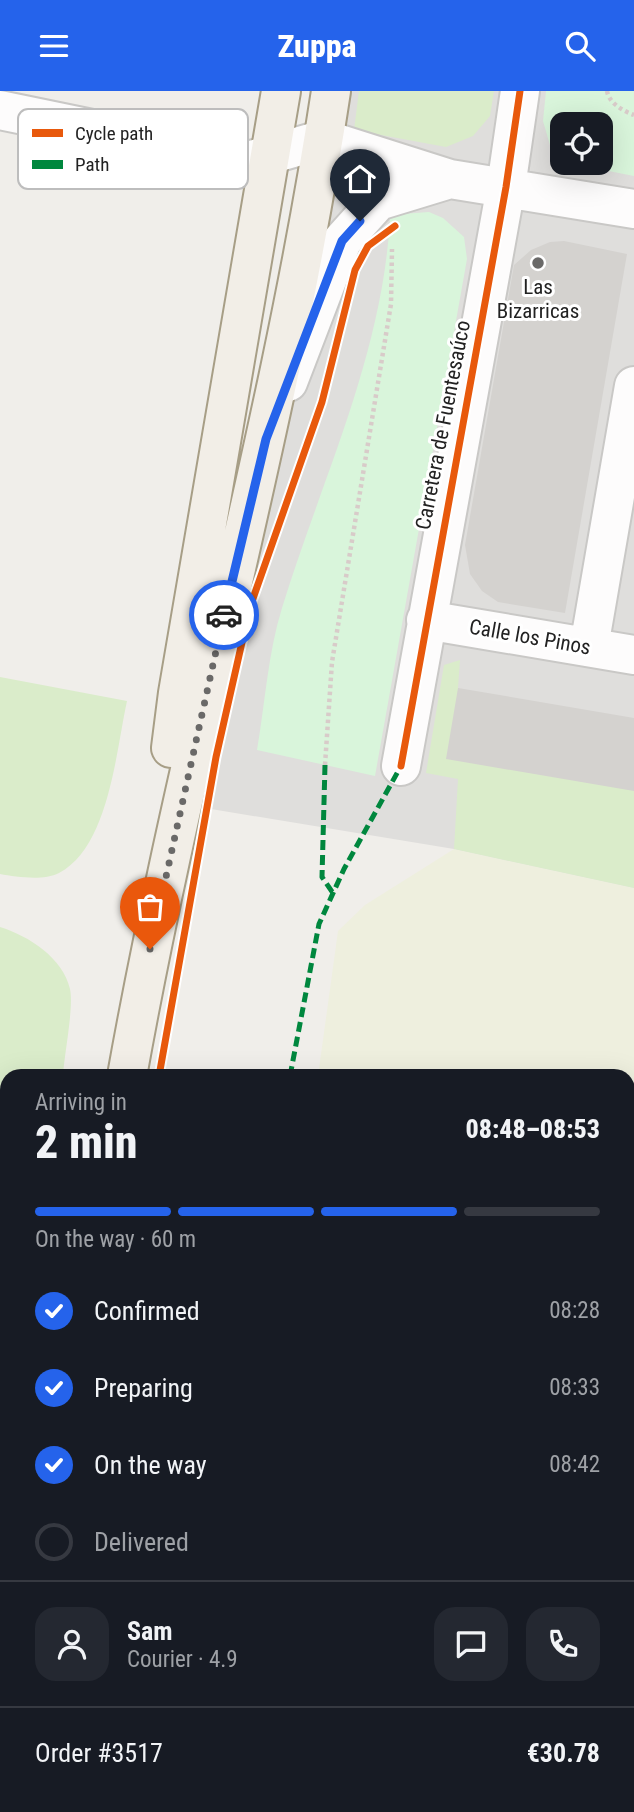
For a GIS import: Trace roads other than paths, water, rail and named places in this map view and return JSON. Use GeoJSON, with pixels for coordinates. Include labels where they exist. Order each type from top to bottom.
{"type":"FeatureCollection","features":[{"type":"Feature","properties":{"kind":"main road"},"geometry":{"type":"LineString","coordinates":[[150,949],[177,693],[281,91]]}},
{"type":"Feature","properties":{"kind":"main road"},"geometry":{"type":"LineString","coordinates":[[309,91],[307,101],[324,139]]}},
{"type":"Feature","properties":{"kind":"main road"},"geometry":{"type":"LineString","coordinates":[[128,1069],[150,949],[266,439],[331,91]]}},
{"type":"Feature","properties":{"kind":"main road"},"geometry":{"type":"LineString","coordinates":[[269,155],[286,177],[281,207],[293,296]]}},
{"type":"Feature","properties":{"kind":"street","name":"Carretera de Fuentesaúco"},"geometry":{"type":"LineString","coordinates":[[401,766],[506,187],[520,91]]}},
{"type":"Feature","properties":{"kind":"street"},"geometry":{"type":"LineString","coordinates":[[0,110],[18,114]]}},
{"type":"Feature","properties":{"kind":"street"},"geometry":{"type":"LineString","coordinates":[[248,160],[324,139],[450,179],[634,209]]}},
{"type":"Feature","properties":{"kind":"street"},"geometry":{"type":"LineString","coordinates":[[266,439],[342,241],[378,201],[450,179]]}},
{"type":"Feature","properties":{"kind":"street"},"geometry":{"type":"LineString","coordinates":[[589,647],[634,386]]}},
{"type":"Feature","properties":{"kind":"street","name":"Calle los Pinos"},"geometry":{"type":"LineString","coordinates":[[426,620],[634,655]]}},
{"type":"Feature","properties":{"kind":"place","name":"Las Bizarricas"},"geometry":{"type":"Point","coordinates":[538,263]}}]}
